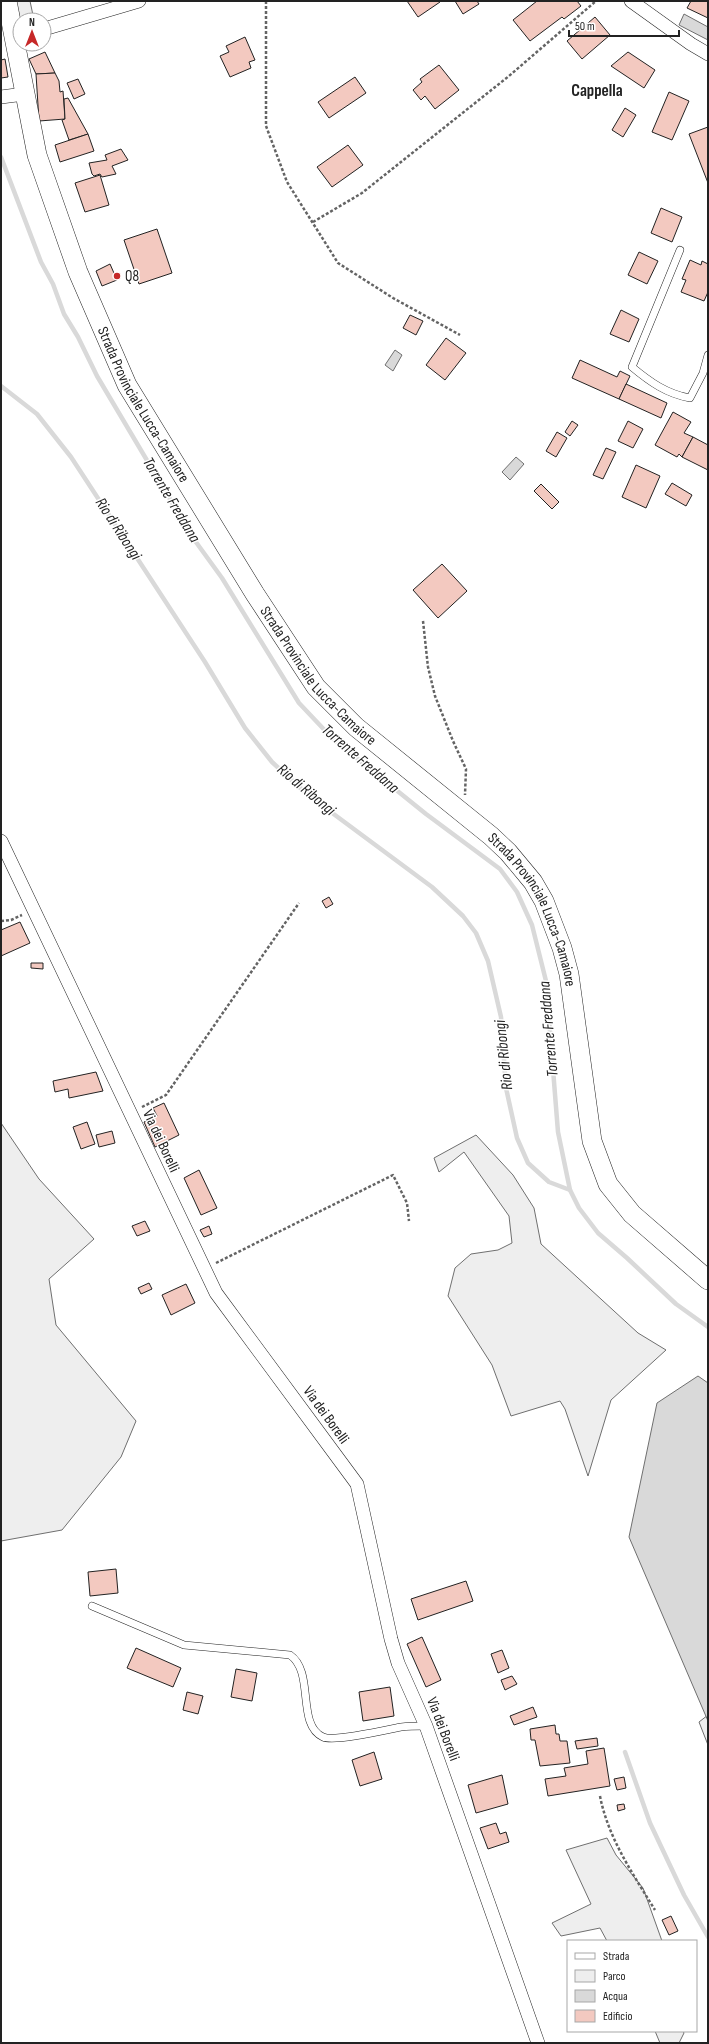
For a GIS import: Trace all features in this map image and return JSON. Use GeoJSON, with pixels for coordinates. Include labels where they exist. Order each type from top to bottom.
{"type":"FeatureCollection","features":[{"type":"Feature","properties":{"kind":"main road","name":"Strada Provinciale Lucca-Camaiore"},"geometry":{"type":"LineString","coordinates":[[7,1],[12,18]]}},
{"type":"Feature","properties":{"kind":"main road","name":"Strada Provinciale Lucca-Camaiore"},"geometry":{"type":"LineString","coordinates":[[15,52],[11,96],[37,156],[75,265],[99,324],[128,385],[156,434],[255,594],[316,686],[356,727],[491,836],[521,867],[533,882],[552,922],[562,948],[569,974],[592,1141],[608,1184],[632,1214],[708,1280]]}},
{"type":"Feature","properties":{"kind":"street"},"geometry":{"type":"LineString","coordinates":[[52,27],[139,1]]}},
{"type":"Feature","properties":{"kind":"street"},"geometry":{"type":"LineString","coordinates":[[630,1],[691,44],[708,54]]}},
{"type":"Feature","properties":{"kind":"street","name":"Via dei Borelli"},"geometry":{"type":"LineString","coordinates":[[1,841],[216,1293],[357,1484],[391,1640],[398,1663],[426,1726],[538,2043]]}},
{"type":"Feature","properties":{"kind":"lane"},"geometry":{"type":"LineString","coordinates":[[680,250],[632,367],[651,383],[677,396],[690,398],[703,373],[708,355]]}},
{"type":"Feature","properties":{"kind":"lane"},"geometry":{"type":"LineString","coordinates":[[92,1606],[184,1645],[290,1655],[297,1660],[301,1669],[312,1726],[318,1735],[325,1738],[339,1738],[402,1727],[426,1726]]}},
{"type":"Feature","properties":{"kind":"path"},"geometry":{"type":"LineString","coordinates":[[266,1],[266,126],[287,182],[338,263],[392,298],[460,335]]}},
{"type":"Feature","properties":{"kind":"path"},"geometry":{"type":"LineString","coordinates":[[313,222],[362,193],[509,76],[596,1]]}},
{"type":"Feature","properties":{"kind":"path"},"geometry":{"type":"LineString","coordinates":[[423,620],[428,667],[436,696],[445,723],[466,769],[466,788],[461,811]]}},
{"type":"Feature","properties":{"kind":"path"},"geometry":{"type":"LineString","coordinates":[[130,1113],[166,1095],[299,903]]}},
{"type":"Feature","properties":{"kind":"path"},"geometry":{"type":"LineString","coordinates":[[1,922],[11,920],[34,910]]}},
{"type":"Feature","properties":{"kind":"path"},"geometry":{"type":"LineString","coordinates":[[204,1268],[392,1175],[407,1203],[409,1221]]}},
{"type":"Feature","properties":{"kind":"path"},"geometry":{"type":"LineString","coordinates":[[600,1796],[602,1809],[621,1855],[655,1910]]}},
{"type":"Feature","properties":{"kind":"green space"},"geometry":{"type":"Polygon","coordinates":[[[1,1123],[39,1179],[94,1239],[49,1279],[56,1325],[136,1421],[121,1457],[62,1530],[1,1541],[1,1123]]]}},
{"type":"Feature","properties":{"kind":"green space"},"geometry":{"type":"Polygon","coordinates":[[[476,1135],[513,1175],[534,1208],[541,1244],[638,1333],[666,1350],[611,1400],[588,1476],[565,1409],[560,1401],[511,1416],[492,1365],[448,1296],[455,1268],[471,1254],[498,1250],[512,1243],[509,1216],[464,1152],[439,1172],[434,1158],[476,1135]]]}},
{"type":"Feature","properties":{"kind":"green space"},"geometry":{"type":"Polygon","coordinates":[[[708,1715],[708,1745],[699,1722],[708,1715]]]}},
{"type":"Feature","properties":{"kind":"green space"},"geometry":{"type":"Polygon","coordinates":[[[607,1838],[616,1855],[643,1888],[662,1940],[606,1940],[600,1928],[561,1936],[552,1923],[591,1904],[566,1850],[607,1838]]]}},
{"type":"Feature","properties":{"kind":"green space"},"geometry":{"type":"Polygon","coordinates":[[[655,2032],[684,2033],[679,2043],[660,2043],[655,2032]]]}},
{"type":"Feature","properties":{"kind":"shaded area"},"geometry":{"type":"Polygon","coordinates":[[[10,1],[30,1],[32,12],[16,12],[10,1]]]}},
{"type":"Feature","properties":{"kind":"water"},"geometry":{"type":"Polygon","coordinates":[[[684,14],[708,27],[708,40],[679,25],[684,14]]]}},
{"type":"Feature","properties":{"kind":"water"},"geometry":{"type":"Polygon","coordinates":[[[395,350],[402,355],[393,371],[385,365],[395,350]]]}},
{"type":"Feature","properties":{"kind":"water"},"geometry":{"type":"Polygon","coordinates":[[[516,457],[524,464],[510,480],[502,472],[516,457]]]}},
{"type":"Feature","properties":{"kind":"water"},"geometry":{"type":"Polygon","coordinates":[[[698,1376],[708,1383],[708,1721],[629,1537],[657,1403],[698,1376]]]}},
{"type":"Feature","properties":{"kind":"building"},"geometry":{"type":"Polygon","coordinates":[[[407,1],[439,1],[440,2],[418,17],[407,1]]]}},
{"type":"Feature","properties":{"kind":"building"},"geometry":{"type":"Polygon","coordinates":[[[455,1],[477,1],[479,4],[463,14],[455,1]]]}},
{"type":"Feature","properties":{"kind":"building"},"geometry":{"type":"Polygon","coordinates":[[[537,1],[577,1],[581,6],[564,19],[562,17],[530,41],[513,20],[537,1]]]}},
{"type":"Feature","properties":{"kind":"building"},"geometry":{"type":"Polygon","coordinates":[[[691,1],[708,1],[708,18],[687,8],[691,1]]]}},
{"type":"Feature","properties":{"kind":"building"},"geometry":{"type":"Polygon","coordinates":[[[595,17],[610,35],[582,59],[567,41],[595,17]]]}},
{"type":"Feature","properties":{"kind":"building"},"geometry":{"type":"Polygon","coordinates":[[[245,37],[255,60],[249,62],[251,68],[230,77],[220,56],[229,52],[226,46],[245,37]]]}},
{"type":"Feature","properties":{"kind":"building"},"geometry":{"type":"Polygon","coordinates":[[[45,52],[55,73],[36,74],[29,59],[45,52]]]}},
{"type":"Feature","properties":{"kind":"building"},"geometry":{"type":"Polygon","coordinates":[[[628,52],[655,70],[644,88],[611,66],[628,52]]]}},
{"type":"Feature","properties":{"kind":"building"},"geometry":{"type":"Polygon","coordinates":[[[5,59],[8,77],[1,78],[1,60],[5,59]]]}},
{"type":"Feature","properties":{"kind":"building"},"geometry":{"type":"Polygon","coordinates":[[[439,65],[459,90],[435,109],[425,96],[421,100],[413,90],[422,82],[420,79],[439,65]]]}},
{"type":"Feature","properties":{"kind":"building"},"geometry":{"type":"Polygon","coordinates":[[[55,73],[59,81],[60,92],[63,91],[65,119],[39,121],[36,74],[55,73]]]}},
{"type":"Feature","properties":{"kind":"building"},"geometry":{"type":"Polygon","coordinates":[[[355,77],[366,93],[329,118],[318,102],[355,77]]]}},
{"type":"Feature","properties":{"kind":"building"},"geometry":{"type":"Polygon","coordinates":[[[78,79],[85,94],[74,99],[67,83],[78,79]]]}},
{"type":"Feature","properties":{"kind":"building"},"geometry":{"type":"Polygon","coordinates":[[[669,92],[689,101],[672,140],[652,132],[669,92]]]}},
{"type":"Feature","properties":{"kind":"building"},"geometry":{"type":"Polygon","coordinates":[[[68,98],[88,134],[69,140],[62,120],[65,119],[64,99],[68,98]]]}},
{"type":"Feature","properties":{"kind":"building"},"geometry":{"type":"Polygon","coordinates":[[[625,108],[636,115],[623,137],[612,130],[625,108]]]}},
{"type":"Feature","properties":{"kind":"building"},"geometry":{"type":"Polygon","coordinates":[[[708,127],[708,183],[689,134],[708,127]]]}},
{"type":"Feature","properties":{"kind":"building"},"geometry":{"type":"Polygon","coordinates":[[[88,134],[94,151],[60,162],[55,145],[88,134]]]}},
{"type":"Feature","properties":{"kind":"building"},"geometry":{"type":"Polygon","coordinates":[[[348,145],[363,165],[332,187],[317,167],[348,145]]]}},
{"type":"Feature","properties":{"kind":"building"},"geometry":{"type":"Polygon","coordinates":[[[121,149],[128,160],[112,166],[116,174],[102,177],[100,174],[94,176],[92,174],[89,163],[107,160],[105,155],[121,149]]]}},
{"type":"Feature","properties":{"kind":"building"},"geometry":{"type":"Polygon","coordinates":[[[100,175],[109,205],[85,212],[75,183],[100,175]]]}},
{"type":"Feature","properties":{"kind":"building"},"geometry":{"type":"Polygon","coordinates":[[[661,208],[682,217],[672,242],[651,233],[661,208]]]}},
{"type":"Feature","properties":{"kind":"building"},"geometry":{"type":"Polygon","coordinates":[[[157,229],[172,273],[139,284],[124,240],[157,229]]]}},
{"type":"Feature","properties":{"kind":"building"},"geometry":{"type":"Polygon","coordinates":[[[639,252],[658,261],[647,284],[628,275],[639,252]]]}},
{"type":"Feature","properties":{"kind":"building"},"geometry":{"type":"Polygon","coordinates":[[[690,260],[701,265],[702,261],[708,264],[708,292],[704,301],[681,292],[686,280],[682,279],[690,260]]]}},
{"type":"Feature","properties":{"kind":"building"},"geometry":{"type":"Polygon","coordinates":[[[110,264],[117,280],[102,286],[96,271],[110,264]]]}},
{"type":"Feature","properties":{"kind":"building"},"geometry":{"type":"Polygon","coordinates":[[[621,310],[639,319],[629,342],[610,334],[621,310]]]}},
{"type":"Feature","properties":{"kind":"building"},"geometry":{"type":"Polygon","coordinates":[[[410,315],[423,321],[416,335],[403,328],[410,315]]]}},
{"type":"Feature","properties":{"kind":"building"},"geometry":{"type":"Polygon","coordinates":[[[446,338],[466,353],[445,380],[426,365],[446,338]]]}},
{"type":"Feature","properties":{"kind":"building"},"geometry":{"type":"Polygon","coordinates":[[[580,360],[617,377],[620,371],[630,376],[619,399],[572,378],[580,360]]]}},
{"type":"Feature","properties":{"kind":"building"},"geometry":{"type":"Polygon","coordinates":[[[626,384],[667,403],[661,418],[619,399],[626,384]]]}},
{"type":"Feature","properties":{"kind":"building"},"geometry":{"type":"Polygon","coordinates":[[[673,412],[691,422],[684,433],[693,437],[682,457],[679,454],[677,457],[655,445],[673,412]]]}},
{"type":"Feature","properties":{"kind":"building"},"geometry":{"type":"Polygon","coordinates":[[[572,421],[578,425],[570,436],[565,432],[572,421]]]}},
{"type":"Feature","properties":{"kind":"building"},"geometry":{"type":"Polygon","coordinates":[[[628,421],[643,429],[633,448],[618,441],[628,421]]]}},
{"type":"Feature","properties":{"kind":"building"},"geometry":{"type":"Polygon","coordinates":[[[557,432],[567,438],[556,457],[546,451],[557,432]]]}},
{"type":"Feature","properties":{"kind":"building"},"geometry":{"type":"Polygon","coordinates":[[[693,437],[708,445],[708,470],[682,457],[693,437]]]}},
{"type":"Feature","properties":{"kind":"building"},"geometry":{"type":"Polygon","coordinates":[[[606,448],[616,452],[603,479],[593,475],[606,448]]]}},
{"type":"Feature","properties":{"kind":"building"},"geometry":{"type":"Polygon","coordinates":[[[636,465],[660,476],[646,508],[622,497],[636,465]]]}},
{"type":"Feature","properties":{"kind":"building"},"geometry":{"type":"Polygon","coordinates":[[[672,483],[692,495],[686,506],[665,494],[672,483]]]}},
{"type":"Feature","properties":{"kind":"building"},"geometry":{"type":"Polygon","coordinates":[[[541,484],[559,502],[552,509],[534,491],[541,484]]]}},
{"type":"Feature","properties":{"kind":"building"},"geometry":{"type":"Polygon","coordinates":[[[442,564],[467,591],[438,618],[413,590],[442,564]]]}},
{"type":"Feature","properties":{"kind":"building"},"geometry":{"type":"Polygon","coordinates":[[[329,897],[333,904],[326,908],[322,901],[329,897]]]}},
{"type":"Feature","properties":{"kind":"building"},"geometry":{"type":"Polygon","coordinates":[[[20,922],[30,943],[1,956],[1,930],[20,922]]]}},
{"type":"Feature","properties":{"kind":"building"},"geometry":{"type":"Polygon","coordinates":[[[31,963],[43,963],[43,969],[31,968],[31,963]]]}},
{"type":"Feature","properties":{"kind":"building"},"geometry":{"type":"Polygon","coordinates":[[[96,1072],[103,1091],[69,1098],[68,1089],[55,1092],[53,1081],[96,1072]]]}},
{"type":"Feature","properties":{"kind":"building"},"geometry":{"type":"Polygon","coordinates":[[[164,1103],[179,1135],[155,1147],[144,1122],[157,1116],[153,1108],[164,1103]]]}},
{"type":"Feature","properties":{"kind":"building"},"geometry":{"type":"Polygon","coordinates":[[[87,1122],[95,1144],[81,1149],[73,1127],[87,1122]]]}},
{"type":"Feature","properties":{"kind":"building"},"geometry":{"type":"Polygon","coordinates":[[[112,1131],[115,1143],[99,1147],[96,1135],[112,1131]]]}},
{"type":"Feature","properties":{"kind":"building"},"geometry":{"type":"Polygon","coordinates":[[[199,1170],[217,1208],[201,1215],[184,1178],[199,1170]]]}},
{"type":"Feature","properties":{"kind":"building"},"geometry":{"type":"Polygon","coordinates":[[[145,1221],[150,1231],[137,1236],[132,1226],[145,1221]]]}},
{"type":"Feature","properties":{"kind":"building"},"geometry":{"type":"Polygon","coordinates":[[[209,1226],[212,1234],[204,1237],[200,1230],[209,1226]]]}},
{"type":"Feature","properties":{"kind":"building"},"geometry":{"type":"Polygon","coordinates":[[[149,1283],[152,1289],[141,1294],[138,1288],[149,1283]]]}},
{"type":"Feature","properties":{"kind":"building"},"geometry":{"type":"Polygon","coordinates":[[[186,1284],[195,1303],[171,1315],[162,1295],[186,1284]]]}},
{"type":"Feature","properties":{"kind":"building"},"geometry":{"type":"Polygon","coordinates":[[[116,1569],[118,1593],[90,1596],[88,1572],[116,1569]]]}},
{"type":"Feature","properties":{"kind":"building"},"geometry":{"type":"Polygon","coordinates":[[[466,1581],[473,1601],[418,1620],[411,1599],[466,1581]]]}},
{"type":"Feature","properties":{"kind":"building"},"geometry":{"type":"Polygon","coordinates":[[[422,1637],[441,1680],[426,1687],[407,1644],[422,1637]]]}},
{"type":"Feature","properties":{"kind":"building"},"geometry":{"type":"Polygon","coordinates":[[[136,1648],[181,1668],[173,1687],[127,1668],[136,1648]]]}},
{"type":"Feature","properties":{"kind":"building"},"geometry":{"type":"Polygon","coordinates":[[[502,1650],[509,1668],[498,1673],[491,1654],[502,1650]]]}},
{"type":"Feature","properties":{"kind":"building"},"geometry":{"type":"Polygon","coordinates":[[[236,1669],[257,1673],[252,1701],[231,1697],[236,1669]]]}},
{"type":"Feature","properties":{"kind":"building"},"geometry":{"type":"Polygon","coordinates":[[[512,1676],[517,1684],[505,1690],[501,1680],[512,1676]]]}},
{"type":"Feature","properties":{"kind":"building"},"geometry":{"type":"Polygon","coordinates":[[[390,1687],[394,1716],[363,1721],[359,1692],[390,1687]]]}},
{"type":"Feature","properties":{"kind":"building"},"geometry":{"type":"Polygon","coordinates":[[[187,1692],[203,1696],[198,1714],[183,1710],[187,1692]]]}},
{"type":"Feature","properties":{"kind":"building"},"geometry":{"type":"Polygon","coordinates":[[[533,1707],[537,1717],[514,1725],[510,1716],[533,1707]]]}},
{"type":"Feature","properties":{"kind":"building"},"geometry":{"type":"Polygon","coordinates":[[[555,1725],[556,1734],[559,1734],[560,1741],[567,1741],[570,1763],[540,1766],[535,1740],[531,1740],[530,1729],[555,1725]]]}},
{"type":"Feature","properties":{"kind":"building"},"geometry":{"type":"Polygon","coordinates":[[[597,1738],[598,1746],[577,1749],[575,1741],[597,1738]]]}},
{"type":"Feature","properties":{"kind":"building"},"geometry":{"type":"Polygon","coordinates":[[[604,1748],[610,1786],[548,1796],[545,1779],[566,1776],[564,1768],[588,1764],[586,1751],[604,1748]]]}},
{"type":"Feature","properties":{"kind":"building"},"geometry":{"type":"Polygon","coordinates":[[[374,1752],[382,1779],[360,1786],[352,1760],[374,1752]]]}},
{"type":"Feature","properties":{"kind":"building"},"geometry":{"type":"Polygon","coordinates":[[[502,1775],[508,1804],[476,1813],[468,1785],[502,1775]]]}},
{"type":"Feature","properties":{"kind":"building"},"geometry":{"type":"Polygon","coordinates":[[[624,1777],[626,1788],[617,1790],[614,1779],[624,1777]]]}},
{"type":"Feature","properties":{"kind":"building"},"geometry":{"type":"Polygon","coordinates":[[[624,1804],[625,1809],[618,1811],[617,1805],[624,1804]]]}},
{"type":"Feature","properties":{"kind":"building"},"geometry":{"type":"Polygon","coordinates":[[[496,1823],[500,1834],[506,1832],[509,1842],[488,1849],[480,1828],[496,1823]]]}},
{"type":"Feature","properties":{"kind":"building"},"geometry":{"type":"Polygon","coordinates":[[[671,1916],[678,1931],[669,1935],[662,1920],[671,1916]]]}},
{"type":"Feature","properties":{"kind":"waterway","name":"Torrente Freddana"},"geometry":{"type":"LineString","coordinates":[[1,157],[41,262],[53,284],[64,314],[78,337],[97,376],[193,538],[222,578],[299,703],[333,739],[426,814],[500,869],[517,892],[532,925],[546,981],[558,1132],[570,1190],[579,1208],[598,1233],[676,1304],[708,1327]]}},
{"type":"Feature","properties":{"kind":"waterway","name":"Rio di Ribongi"},"geometry":{"type":"LineString","coordinates":[[1,386],[37,414],[71,457],[205,662],[245,728],[272,762],[308,795],[432,887],[463,916],[476,933],[488,961],[501,1017],[506,1088],[517,1138],[528,1163],[549,1182],[570,1190]]}},
{"type":"Feature","properties":{"kind":"waterway"},"geometry":{"type":"LineString","coordinates":[[625,1752],[650,1823],[684,1895],[708,1937]]}},
{"type":"Feature","properties":{"kind":"place","name":"Q8"},"geometry":{"type":"Point","coordinates":[117,276]}},
{"type":"Feature","properties":{"kind":"district","name":"Cappella"},"geometry":{"type":"Point","coordinates":[597,91]}}]}
